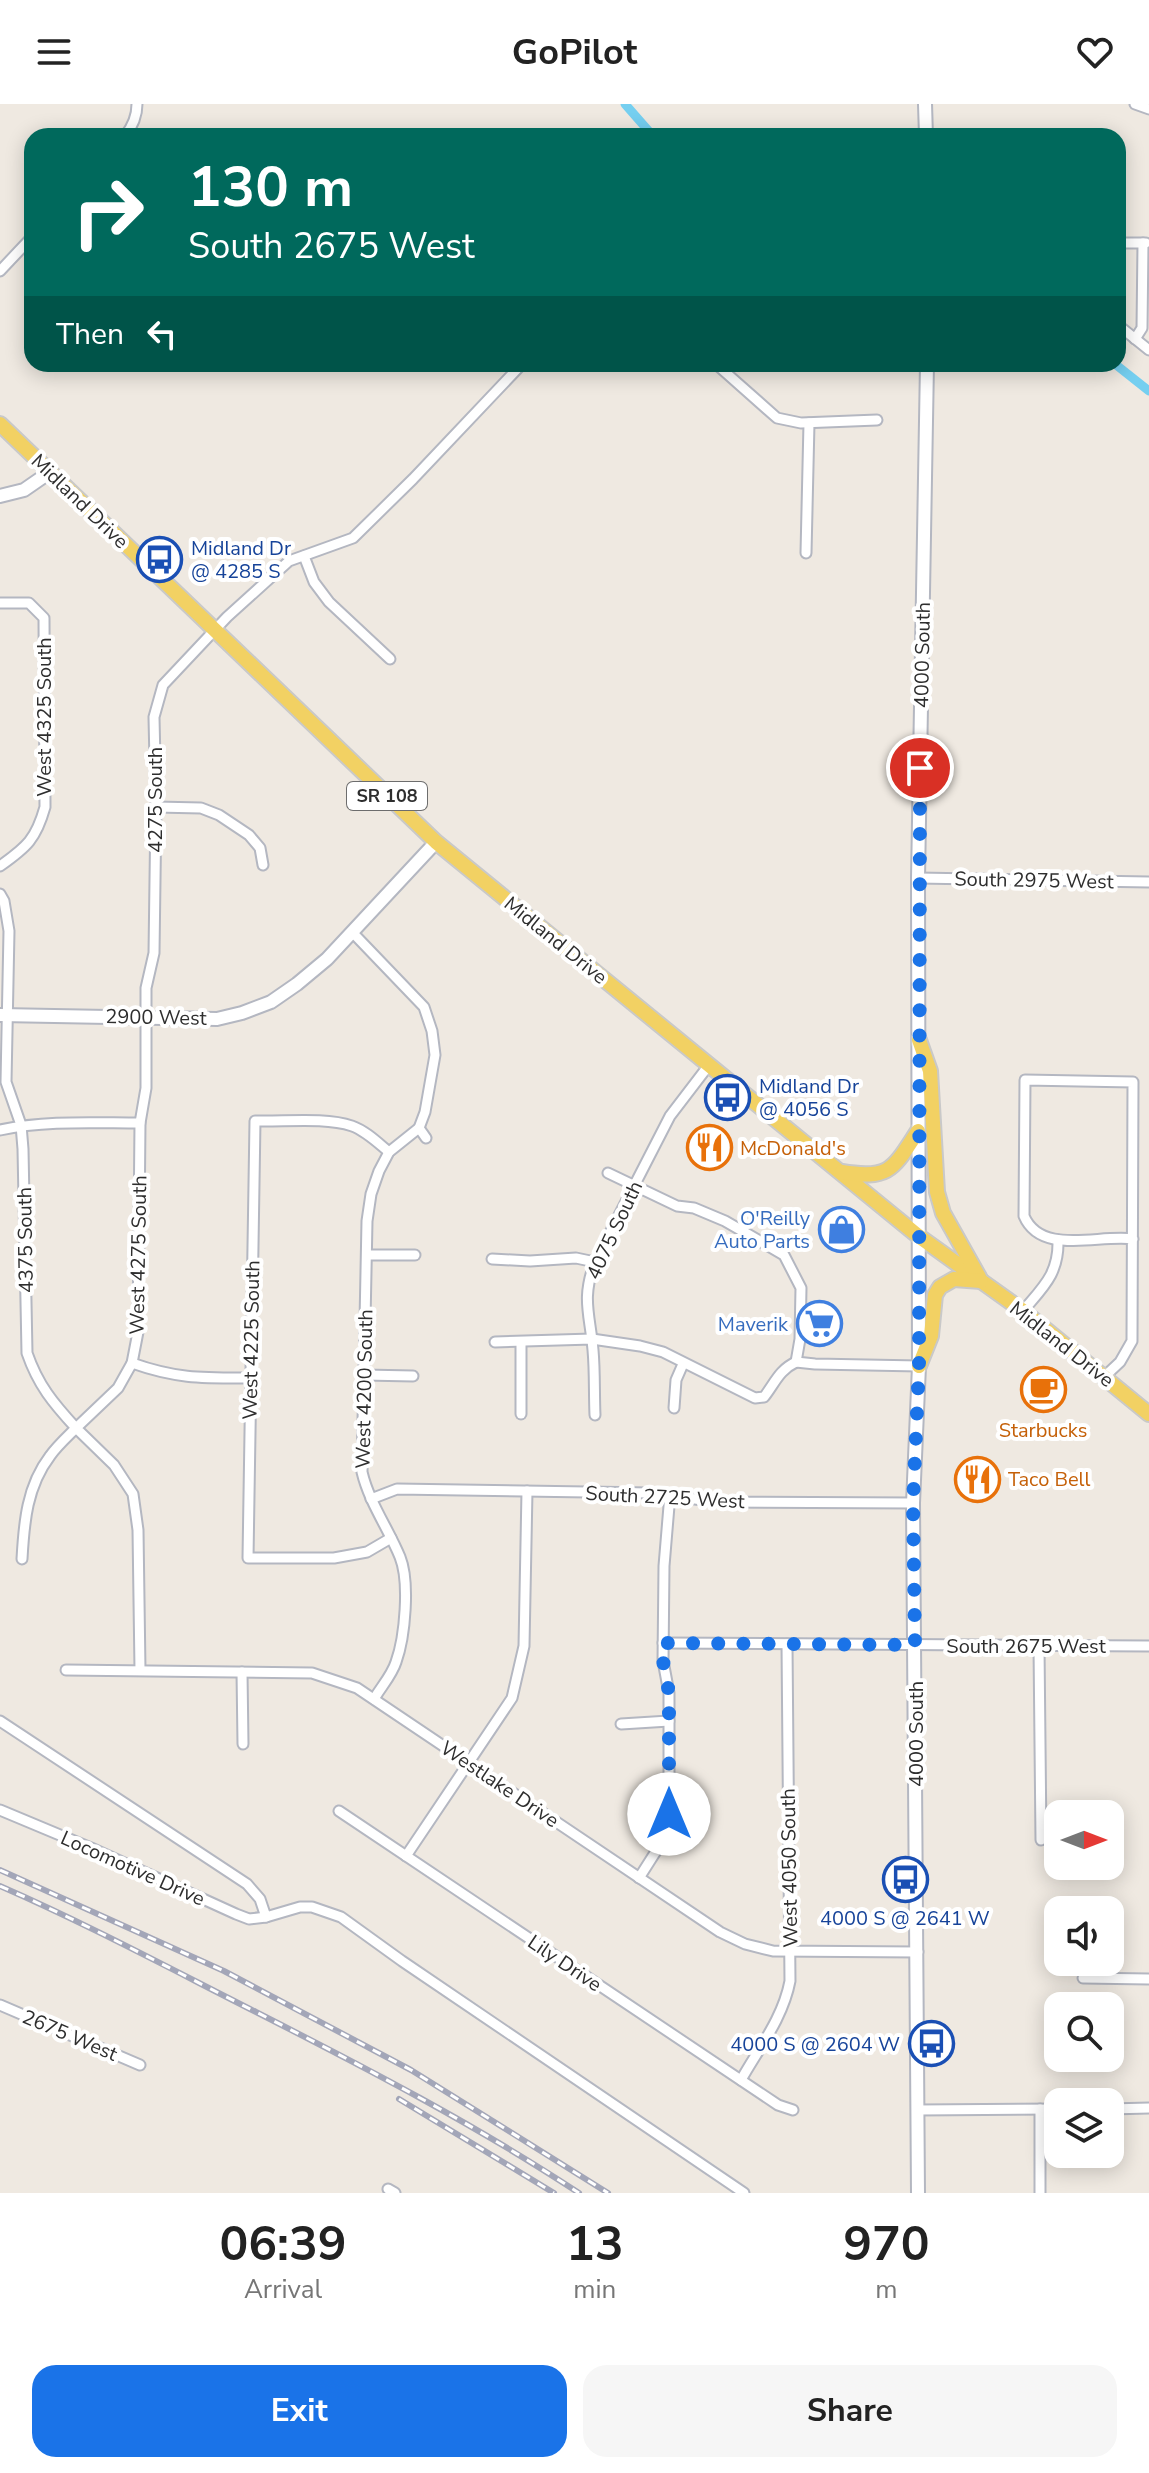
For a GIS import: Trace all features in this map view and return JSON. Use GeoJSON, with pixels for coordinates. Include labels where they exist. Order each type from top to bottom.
{"type":"FeatureCollection","features":[{"type":"Feature","properties":{"kind":"main road","name":"Midland Drive"},"geometry":{"type":"LineString","coordinates":[[0,424],[436,842],[917,1235],[1023,1311],[1149,1414]]}},
{"type":"Feature","properties":{"kind":"main road"},"geometry":{"type":"LineString","coordinates":[[919,1040],[930,1071],[937,1192],[943,1213],[981,1281]]}},
{"type":"Feature","properties":{"kind":"main road"},"geometry":{"type":"LineString","coordinates":[[841,1172],[863,1176],[886,1173],[918,1131]]}},
{"type":"Feature","properties":{"kind":"main road"},"geometry":{"type":"LineString","coordinates":[[919,1366],[931,1336],[935,1295],[940,1287],[954,1279],[981,1281]]}},
{"type":"Feature","properties":{"kind":"street"},"geometry":{"type":"LineString","coordinates":[[131,128],[137,104]]}},
{"type":"Feature","properties":{"kind":"street"},"geometry":{"type":"LineString","coordinates":[[925,104],[926,128]]}},
{"type":"Feature","properties":{"kind":"street"},"geometry":{"type":"LineString","coordinates":[[1135,104],[1149,109]]}},
{"type":"Feature","properties":{"kind":"street"},"geometry":{"type":"LineString","coordinates":[[1135,339],[1142,328],[1146,243]]}},
{"type":"Feature","properties":{"kind":"street"},"geometry":{"type":"LineString","coordinates":[[0,271],[24,246]]}},
{"type":"Feature","properties":{"kind":"street"},"geometry":{"type":"LineString","coordinates":[[1126,332],[1149,350]]}},
{"type":"Feature","properties":{"kind":"street","name":"4275 South"},"geometry":{"type":"LineString","coordinates":[[146,988],[154,953],[154,717],[163,685],[253,592],[289,561],[353,538],[514,372]]}},
{"type":"Feature","properties":{"kind":"street"},"geometry":{"type":"LineString","coordinates":[[725,372],[777,418],[809,423],[877,420]]}},
{"type":"Feature","properties":{"kind":"street","name":"4000 South"},"geometry":{"type":"LineString","coordinates":[[918,2193],[913,1503],[919,1366],[918,878],[927,372]]}},
{"type":"Feature","properties":{"kind":"street"},"geometry":{"type":"LineString","coordinates":[[806,553],[809,423]]}},
{"type":"Feature","properties":{"kind":"street"},"geometry":{"type":"LineString","coordinates":[[0,496],[24,490],[50,472]]}},
{"type":"Feature","properties":{"kind":"street"},"geometry":{"type":"LineString","coordinates":[[304,556],[314,582],[329,602],[390,659]]}},
{"type":"Feature","properties":{"kind":"street","name":"West 4325 South"},"geometry":{"type":"LineString","coordinates":[[0,603],[29,603],[44,618],[45,807],[38,832],[21,851],[0,866]]}},
{"type":"Feature","properties":{"kind":"street"},"geometry":{"type":"LineString","coordinates":[[156,807],[201,808],[219,815],[249,835],[260,848],[263,865]]}},
{"type":"Feature","properties":{"kind":"street","name":"2900 West"},"geometry":{"type":"LineString","coordinates":[[4,1015],[217,1019],[271,1002],[307,976],[353,933],[436,842]]}},
{"type":"Feature","properties":{"kind":"street","name":"South 2975 West"},"geometry":{"type":"LineString","coordinates":[[918,878],[1149,882]]}},
{"type":"Feature","properties":{"kind":"street","name":"4375 South"},"geometry":{"type":"LineString","coordinates":[[0,894],[9,931],[4,1015],[6,1082],[21,1125],[27,1353],[35,1377],[51,1402],[76,1428]]}},
{"type":"Feature","properties":{"kind":"street"},"geometry":{"type":"LineString","coordinates":[[353,933],[424,1007],[432,1031],[435,1055],[428,1101],[419,1128],[426,1138]]}},
{"type":"Feature","properties":{"kind":"street","name":"West 4275 South"},"geometry":{"type":"LineString","coordinates":[[76,1428],[118,1388],[132,1363],[138,1332],[140,1123],[146,1088],[146,988]]}},
{"type":"Feature","properties":{"kind":"street","name":"4075 South"},"geometry":{"type":"LineString","coordinates":[[595,1415],[592,1339],[586,1295],[595,1262],[670,1116],[709,1065]]}},
{"type":"Feature","properties":{"kind":"street"},"geometry":{"type":"LineString","coordinates":[[1104,1377],[1120,1362],[1132,1341],[1133,1239],[1133,1082],[1025,1080],[1024,1216],[1032,1230],[1039,1236],[1058,1240],[1133,1239]]}},
{"type":"Feature","properties":{"kind":"street","name":"West 4225 South"},"geometry":{"type":"LineString","coordinates":[[389,1152],[354,1126],[333,1122],[255,1121],[248,1558],[334,1558],[367,1552],[391,1538]]}},
{"type":"Feature","properties":{"kind":"street"},"geometry":{"type":"LineString","coordinates":[[0,1130],[21,1125],[140,1123]]}},
{"type":"Feature","properties":{"kind":"street","name":"West 4200 South"},"geometry":{"type":"LineString","coordinates":[[374,1699],[395,1666],[402,1643],[405,1589],[402,1561],[371,1499],[362,1472],[371,1194],[389,1152],[419,1128]]}},
{"type":"Feature","properties":{"kind":"street"},"geometry":{"type":"LineString","coordinates":[[608,1173],[677,1206],[694,1208],[725,1221],[784,1255],[801,1288],[800,1339],[796,1362]]}},
{"type":"Feature","properties":{"kind":"street"},"geometry":{"type":"LineString","coordinates":[[1023,1311],[1057,1266],[1058,1240]]}},
{"type":"Feature","properties":{"kind":"street"},"geometry":{"type":"LineString","coordinates":[[367,1255],[415,1255]]}},
{"type":"Feature","properties":{"kind":"street"},"geometry":{"type":"LineString","coordinates":[[492,1259],[530,1261],[576,1258],[595,1262]]}},
{"type":"Feature","properties":{"kind":"street"},"geometry":{"type":"LineString","coordinates":[[495,1342],[592,1339],[663,1352],[755,1398],[764,1397],[780,1371],[796,1362],[919,1366]]}},
{"type":"Feature","properties":{"kind":"street"},"geometry":{"type":"LineString","coordinates":[[521,1342],[521,1414]]}},
{"type":"Feature","properties":{"kind":"street"},"geometry":{"type":"LineString","coordinates":[[132,1363],[189,1378],[250,1378]]}},
{"type":"Feature","properties":{"kind":"street"},"geometry":{"type":"LineString","coordinates":[[674,1408],[676,1380],[683,1364]]}},
{"type":"Feature","properties":{"kind":"street"},"geometry":{"type":"LineString","coordinates":[[364,1375],[413,1376]]}},
{"type":"Feature","properties":{"kind":"street"},"geometry":{"type":"LineString","coordinates":[[22,1559],[24,1522],[32,1487],[50,1456],[76,1428],[114,1465],[133,1494],[138,1530],[140,1670]]}},
{"type":"Feature","properties":{"kind":"street","name":"South 2725 West"},"geometry":{"type":"LineString","coordinates":[[371,1499],[397,1489],[670,1494],[717,1502],[913,1503]]}},
{"type":"Feature","properties":{"kind":"street"},"geometry":{"type":"LineString","coordinates":[[406,1856],[512,1698],[524,1646],[527,1491]]}},
{"type":"Feature","properties":{"kind":"street"},"geometry":{"type":"LineString","coordinates":[[639,1878],[660,1845],[669,1814],[669,1693],[663,1643],[664,1566],[670,1494]]}},
{"type":"Feature","properties":{"kind":"street","name":"South 2675 West"},"geometry":{"type":"LineString","coordinates":[[663,1643],[1149,1646]]}},
{"type":"Feature","properties":{"kind":"street","name":"West 4050 South"},"geometry":{"type":"LineString","coordinates":[[741,2080],[787,2000],[790,1981],[787,1644]]}},
{"type":"Feature","properties":{"kind":"street"},"geometry":{"type":"LineString","coordinates":[[1039,1646],[1041,1840]]}},
{"type":"Feature","properties":{"kind":"street","name":"Westlake Drive"},"geometry":{"type":"LineString","coordinates":[[66,1670],[312,1673],[357,1688],[720,1932],[745,1944],[773,1951],[918,1952]]}},
{"type":"Feature","properties":{"kind":"street"},"geometry":{"type":"LineString","coordinates":[[242,1672],[243,1744]]}},
{"type":"Feature","properties":{"kind":"street"},"geometry":{"type":"LineString","coordinates":[[0,1721],[247,1884],[260,1899],[266,1917],[300,1907],[312,1907],[341,1917],[744,2193]]}},
{"type":"Feature","properties":{"kind":"street"},"geometry":{"type":"LineString","coordinates":[[621,1724],[669,1721]]}},
{"type":"Feature","properties":{"kind":"street","name":"Locomotive Drive"},"geometry":{"type":"LineString","coordinates":[[0,1810],[236,1914],[249,1919],[266,1917]]}},
{"type":"Feature","properties":{"kind":"street","name":"Lily Drive"},"geometry":{"type":"LineString","coordinates":[[339,1811],[778,2105],[793,2110]]}},
{"type":"Feature","properties":{"kind":"street"},"geometry":{"type":"LineString","coordinates":[[1083,1978],[1149,1979]]}},
{"type":"Feature","properties":{"kind":"street","name":"2675 West"},"geometry":{"type":"LineString","coordinates":[[0,2005],[140,2065]]}},
{"type":"Feature","properties":{"kind":"street"},"geometry":{"type":"LineString","coordinates":[[1124,2109],[1149,2108]]}},
{"type":"Feature","properties":{"kind":"street"},"geometry":{"type":"LineString","coordinates":[[1040,2109],[1040,2193]]}},
{"type":"Feature","properties":{"kind":"street"},"geometry":{"type":"LineString","coordinates":[[918,2110],[1044,2109]]}},
{"type":"Feature","properties":{"kind":"waterway"},"geometry":{"type":"LineString","coordinates":[[625,104],[646,128]]}},
{"type":"Feature","properties":{"kind":"waterway"},"geometry":{"type":"LineString","coordinates":[[1125,372],[1149,391]]}},
{"type":"Feature","properties":{"kind":"railway"},"geometry":{"type":"LineString","coordinates":[[0,1870],[224,1971],[411,2070],[608,2193]]}},
{"type":"Feature","properties":{"kind":"railway"},"geometry":{"type":"LineString","coordinates":[[0,1886],[129,1947],[379,2076],[501,2144],[579,2193]]}},
{"type":"Feature","properties":{"kind":"railway"},"geometry":{"type":"LineString","coordinates":[[399,2099],[554,2193]]}},
{"type":"Feature","properties":{"kind":"place","name":"Midland Dr @ 4285 S"},"geometry":{"type":"Point","coordinates":[160,560]}},
{"type":"Feature","properties":{"kind":"place","name":"Midland Dr @ 4056 S"},"geometry":{"type":"Point","coordinates":[728,1097]}},
{"type":"Feature","properties":{"kind":"place","name":"McDonald's"},"geometry":{"type":"Point","coordinates":[709,1148]}},
{"type":"Feature","properties":{"kind":"place","name":"O'Reilly Auto Parts"},"geometry":{"type":"Point","coordinates":[841,1230]}},
{"type":"Feature","properties":{"kind":"place","name":"Maverik"},"geometry":{"type":"Point","coordinates":[819,1324]}},
{"type":"Feature","properties":{"kind":"place","name":"Starbucks"},"geometry":{"type":"Point","coordinates":[1043,1390]}},
{"type":"Feature","properties":{"kind":"place","name":"Taco Bell"},"geometry":{"type":"Point","coordinates":[977,1479]}},
{"type":"Feature","properties":{"kind":"place","name":"4000 S @ 2641 W"},"geometry":{"type":"Point","coordinates":[905,1879]}},
{"type":"Feature","properties":{"kind":"place","name":"4000 S @ 2604 W"},"geometry":{"type":"Point","coordinates":[931,2044]}},
{"type":"Feature","properties":{"kind":"route"},"geometry":{"type":"LineString","coordinates":[[669,1814],[669,1693],[663,1643],[915,1645],[913,1503],[919,1366],[920,768]]}}]}
